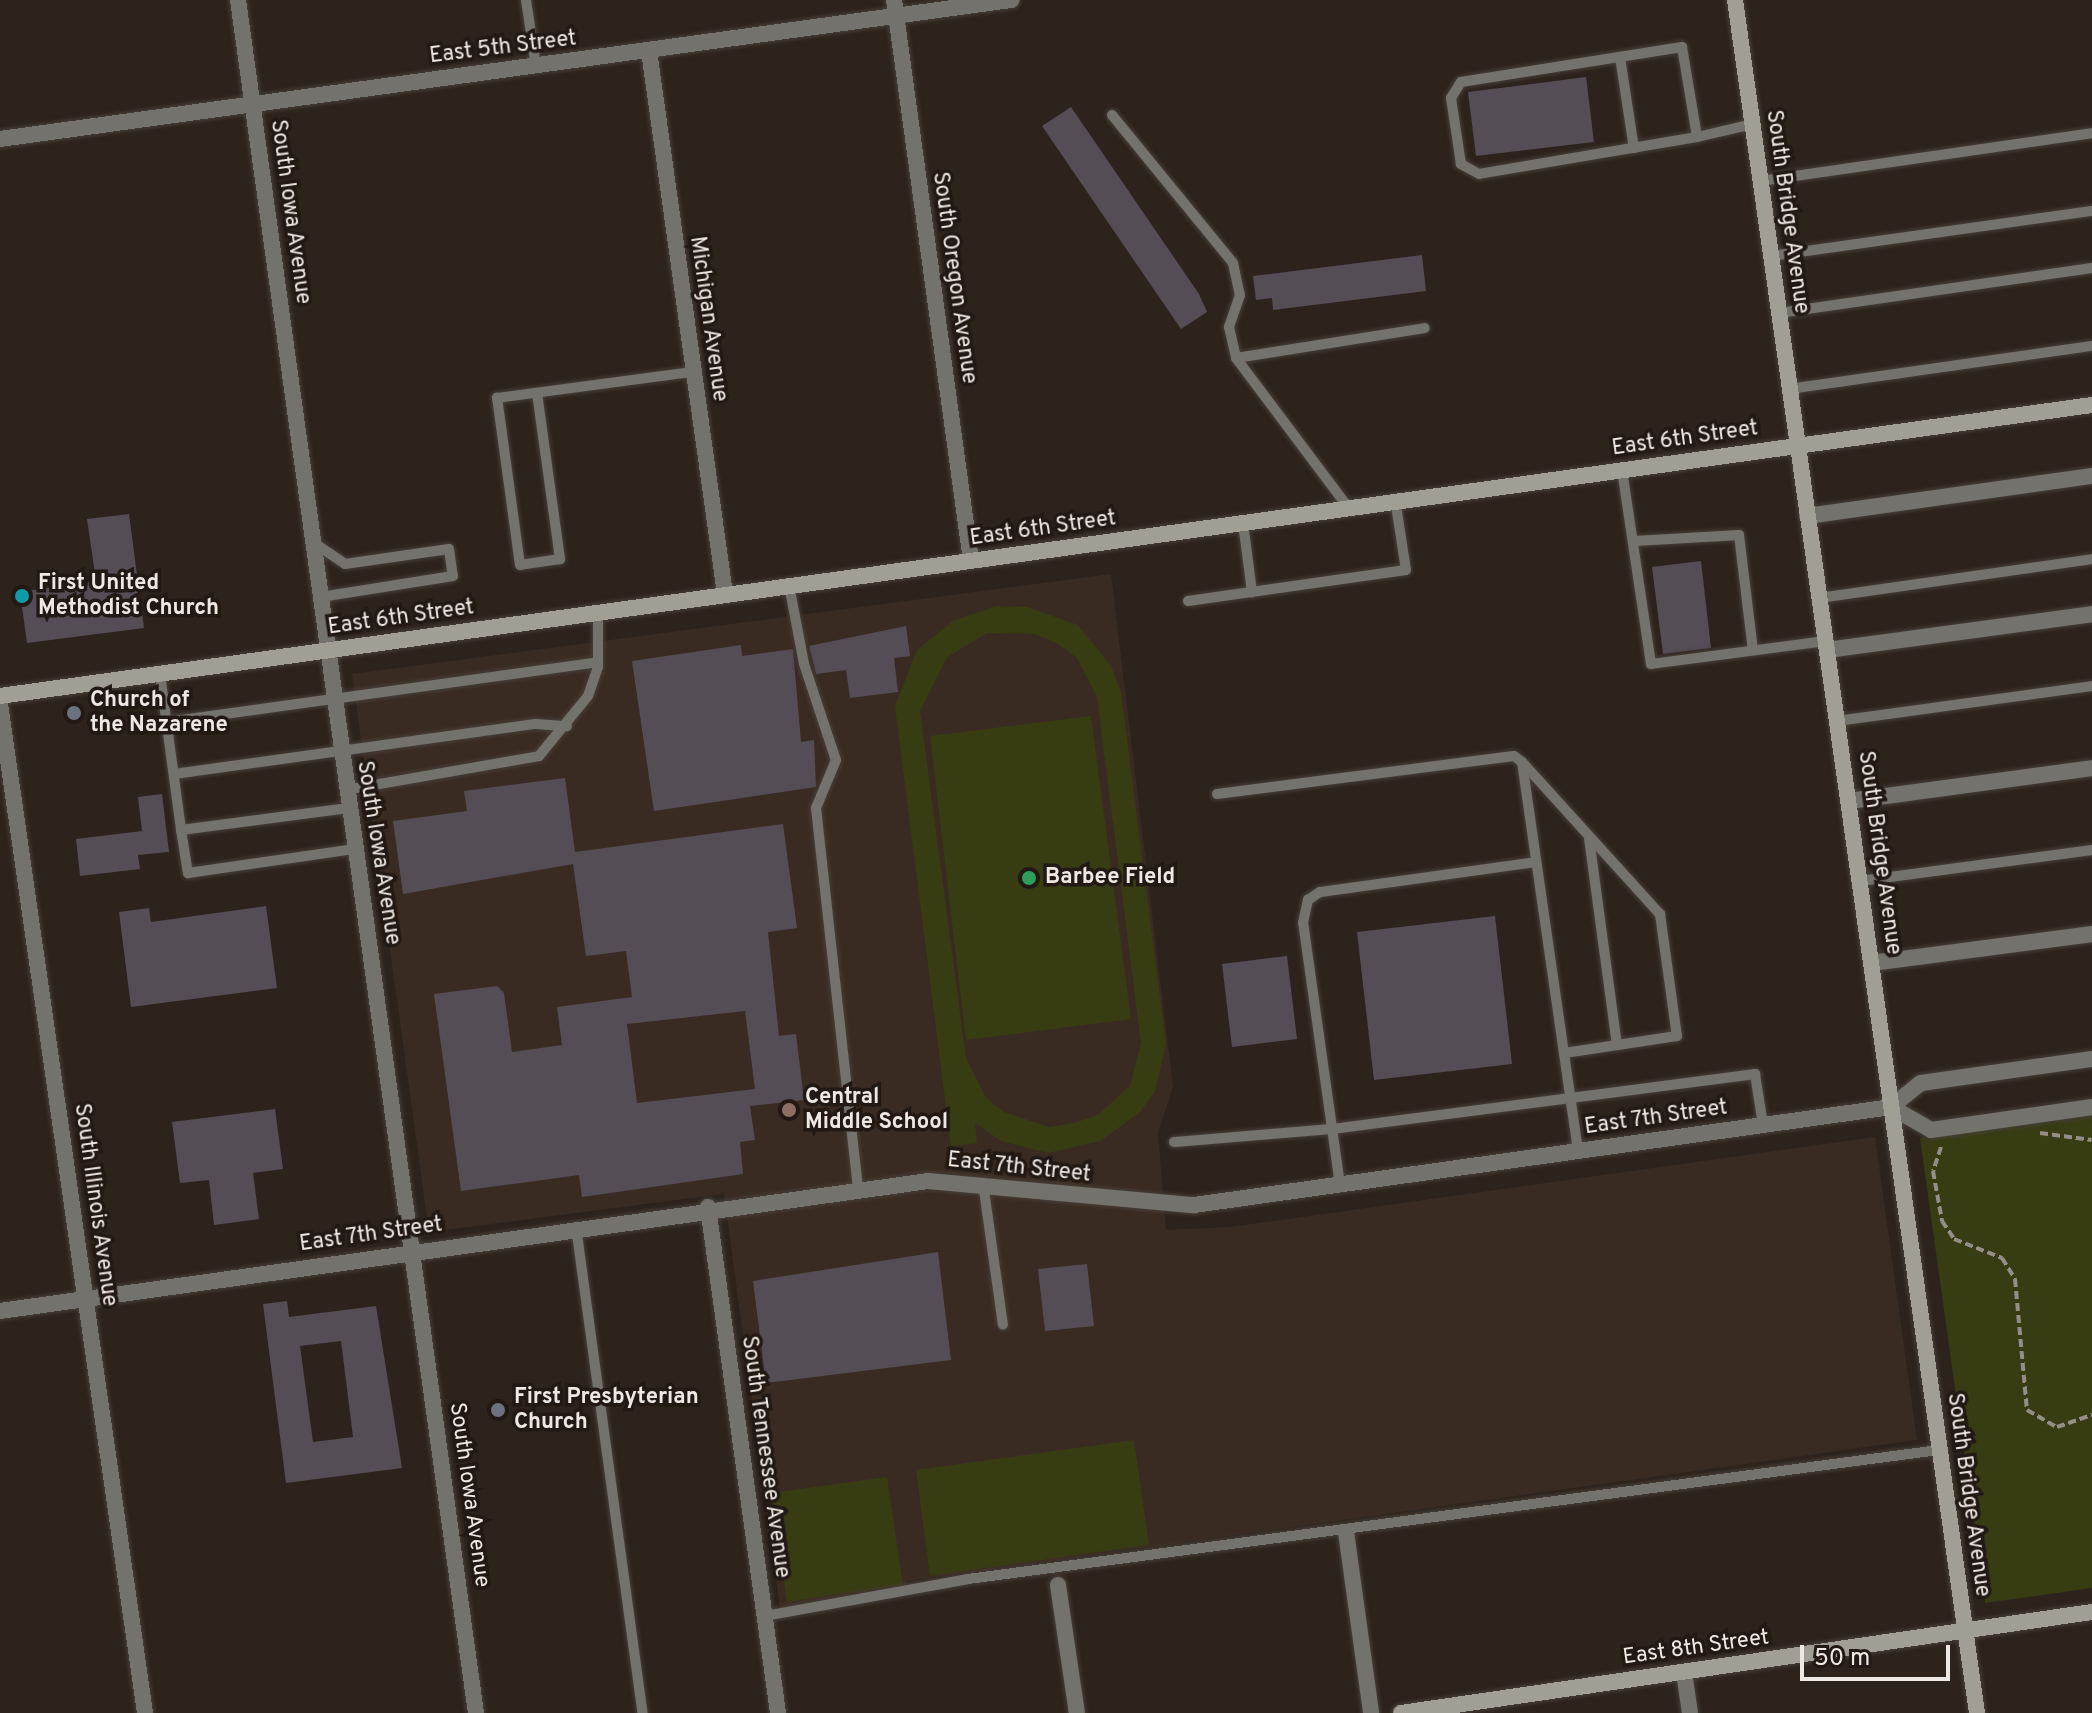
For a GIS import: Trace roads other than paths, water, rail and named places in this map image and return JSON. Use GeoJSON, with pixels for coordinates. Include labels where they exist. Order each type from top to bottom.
{"type":"FeatureCollection","features":[{"type":"Feature","properties":{"kind":"street","name":"South Iowa Avenue"},"geometry":{"type":"LineString","coordinates":[[238,0],[314,543],[345,790],[413,1251],[476,1713]]}},
{"type":"Feature","properties":{"kind":"street","name":"East 5th Street"},"geometry":{"type":"LineString","coordinates":[[0,139],[252,102],[649,51],[895,8],[1011,0]]}},
{"type":"Feature","properties":{"kind":"street","name":"South Bridge Avenue"},"geometry":{"type":"LineString","coordinates":[[1735,0],[1977,1713]]}},
{"type":"Feature","properties":{"kind":"street","name":"South Oregon Avenue"},"geometry":{"type":"LineString","coordinates":[[895,8],[971,561]]}},
{"type":"Feature","properties":{"kind":"street","name":"Michigan Avenue"},"geometry":{"type":"LineString","coordinates":[[649,51],[725,594]]}},
{"type":"Feature","properties":{"kind":"street","name":"East 6th Street"},"geometry":{"type":"LineString","coordinates":[[0,696],[1243,523],[1395,499],[2092,405]]}},
{"type":"Feature","properties":{"kind":"street"},"geometry":{"type":"LineString","coordinates":[[1807,516],[2092,476]]}},
{"type":"Feature","properties":{"kind":"street"},"geometry":{"type":"LineString","coordinates":[[1826,645],[2092,614]]}},
{"type":"Feature","properties":{"kind":"street","name":"South Illinois Avenue"},"geometry":{"type":"LineString","coordinates":[[0,704],[145,1713]]}},
{"type":"Feature","properties":{"kind":"street"},"geometry":{"type":"LineString","coordinates":[[1849,801],[2092,768]]}},
{"type":"Feature","properties":{"kind":"street"},"geometry":{"type":"LineString","coordinates":[[1872,963],[2092,934]]}},
{"type":"Feature","properties":{"kind":"street","name":"East 7th Street"},"geometry":{"type":"LineString","coordinates":[[0,1311],[708,1207],[858,1189],[983,1183],[1194,1205],[1891,1107],[1921,1083],[2092,1059]]}},
{"type":"Feature","properties":{"kind":"street"},"geometry":{"type":"LineString","coordinates":[[1891,1107],[1931,1130],[2092,1107]]}},
{"type":"Feature","properties":{"kind":"street","name":"South Tennessee Avenue"},"geometry":{"type":"LineString","coordinates":[[708,1207],[778,1713]]}},
{"type":"Feature","properties":{"kind":"street"},"geometry":{"type":"LineString","coordinates":[[1346,1532],[1371,1713]]}},
{"type":"Feature","properties":{"kind":"street"},"geometry":{"type":"LineString","coordinates":[[1058,1585],[1077,1713]]}},
{"type":"Feature","properties":{"kind":"street","name":"East 8th Street"},"geometry":{"type":"LineString","coordinates":[[1401,1713],[2092,1612]]}},
{"type":"Feature","properties":{"kind":"street"},"geometry":{"type":"LineString","coordinates":[[1684,1672],[1690,1713]]}},
{"type":"Feature","properties":{"kind":"lane"},"geometry":{"type":"LineString","coordinates":[[526,0],[536,66]]}},
{"type":"Feature","properties":{"kind":"lane"},"geometry":{"type":"LineString","coordinates":[[1697,137],[1682,47],[1461,82],[1451,98],[1461,164],[1479,174],[1697,137],[1753,124]]}},
{"type":"Feature","properties":{"kind":"lane"},"geometry":{"type":"LineString","coordinates":[[1620,57],[1634,148]]}},
{"type":"Feature","properties":{"kind":"lane"},"geometry":{"type":"LineString","coordinates":[[1112,115],[1233,263],[1240,295],[1229,327],[1236,358],[1347,506]]}},
{"type":"Feature","properties":{"kind":"lane"},"geometry":{"type":"LineString","coordinates":[[1760,181],[2092,133]]}},
{"type":"Feature","properties":{"kind":"lane"},"geometry":{"type":"LineString","coordinates":[[1771,256],[2092,211]]}},
{"type":"Feature","properties":{"kind":"lane"},"geometry":{"type":"LineString","coordinates":[[1779,313],[2092,268]]}},
{"type":"Feature","properties":{"kind":"lane"},"geometry":{"type":"LineString","coordinates":[[1236,358],[1425,328]]}},
{"type":"Feature","properties":{"kind":"lane"},"geometry":{"type":"LineString","coordinates":[[1789,389],[2092,346]]}},
{"type":"Feature","properties":{"kind":"lane"},"geometry":{"type":"LineString","coordinates":[[537,393],[560,559],[520,565],[497,398],[693,372]]}},
{"type":"Feature","properties":{"kind":"lane"},"geometry":{"type":"LineString","coordinates":[[1622,470],[1651,664],[1753,650],[1826,645]]}},
{"type":"Feature","properties":{"kind":"lane"},"geometry":{"type":"LineString","coordinates":[[1188,601],[1406,570],[1395,499]]}},
{"type":"Feature","properties":{"kind":"lane"},"geometry":{"type":"LineString","coordinates":[[1243,523],[1252,592]]}},
{"type":"Feature","properties":{"kind":"lane"},"geometry":{"type":"LineString","coordinates":[[1635,541],[1739,535],[1753,650]]}},
{"type":"Feature","properties":{"kind":"lane"},"geometry":{"type":"LineString","coordinates":[[314,543],[345,564],[449,549],[453,576],[321,597]]}},
{"type":"Feature","properties":{"kind":"lane"},"geometry":{"type":"LineString","coordinates":[[1819,598],[2092,559]]}},
{"type":"Feature","properties":{"kind":"lane"},"geometry":{"type":"LineString","coordinates":[[789,585],[804,664],[836,760],[816,808],[858,1189]]}},
{"type":"Feature","properties":{"kind":"lane"},"geometry":{"type":"LineString","coordinates":[[345,790],[505,767],[539,756],[567,726],[588,696],[597,662],[598,612]]}},
{"type":"Feature","properties":{"kind":"lane"},"geometry":{"type":"LineString","coordinates":[[167,722],[597,662]]}},
{"type":"Feature","properties":{"kind":"lane"},"geometry":{"type":"LineString","coordinates":[[160,674],[188,873],[355,849]]}},
{"type":"Feature","properties":{"kind":"lane"},"geometry":{"type":"LineString","coordinates":[[1837,721],[2092,686]]}},
{"type":"Feature","properties":{"kind":"lane"},"geometry":{"type":"LineString","coordinates":[[174,774],[536,724],[567,726]]}},
{"type":"Feature","properties":{"kind":"lane"},"geometry":{"type":"LineString","coordinates":[[1217,794],[1514,756],[1660,914],[1677,1036],[1564,1053]]}},
{"type":"Feature","properties":{"kind":"lane"},"geometry":{"type":"LineString","coordinates":[[1522,762],[1578,1151]]}},
{"type":"Feature","properties":{"kind":"lane"},"geometry":{"type":"LineString","coordinates":[[181,830],[349,808]]}},
{"type":"Feature","properties":{"kind":"lane"},"geometry":{"type":"LineString","coordinates":[[1589,836],[1617,1045]]}},
{"type":"Feature","properties":{"kind":"lane"},"geometry":{"type":"LineString","coordinates":[[1860,881],[2092,850]]}},
{"type":"Feature","properties":{"kind":"lane"},"geometry":{"type":"LineString","coordinates":[[1340,1185],[1303,923],[1308,900],[1320,892],[1536,862]]}},
{"type":"Feature","properties":{"kind":"lane"},"geometry":{"type":"LineString","coordinates":[[1174,1142],[1332,1129],[1755,1074],[1763,1125]]}},
{"type":"Feature","properties":{"kind":"lane"},"geometry":{"type":"LineString","coordinates":[[983,1183],[1003,1325]]}},
{"type":"Feature","properties":{"kind":"lane"},"geometry":{"type":"LineString","coordinates":[[576,1227],[643,1713]]}},
{"type":"Feature","properties":{"kind":"lane"},"geometry":{"type":"LineString","coordinates":[[765,1616],[968,1579],[1346,1532],[1939,1450]]}},
{"type":"Feature","properties":{"kind":"place","name":"First United Methodist Church"},"geometry":{"type":"Point","coordinates":[22,596]}},
{"type":"Feature","properties":{"kind":"place","name":"Church of the Nazarene"},"geometry":{"type":"Point","coordinates":[74,713]}},
{"type":"Feature","properties":{"kind":"place","name":"Barbee Field"},"geometry":{"type":"Point","coordinates":[1029,878]}},
{"type":"Feature","properties":{"kind":"place","name":"Central Middle School"},"geometry":{"type":"Point","coordinates":[789,1110]}},
{"type":"Feature","properties":{"kind":"place","name":"First Presbyterian Church"},"geometry":{"type":"Point","coordinates":[498,1410]}}]}
